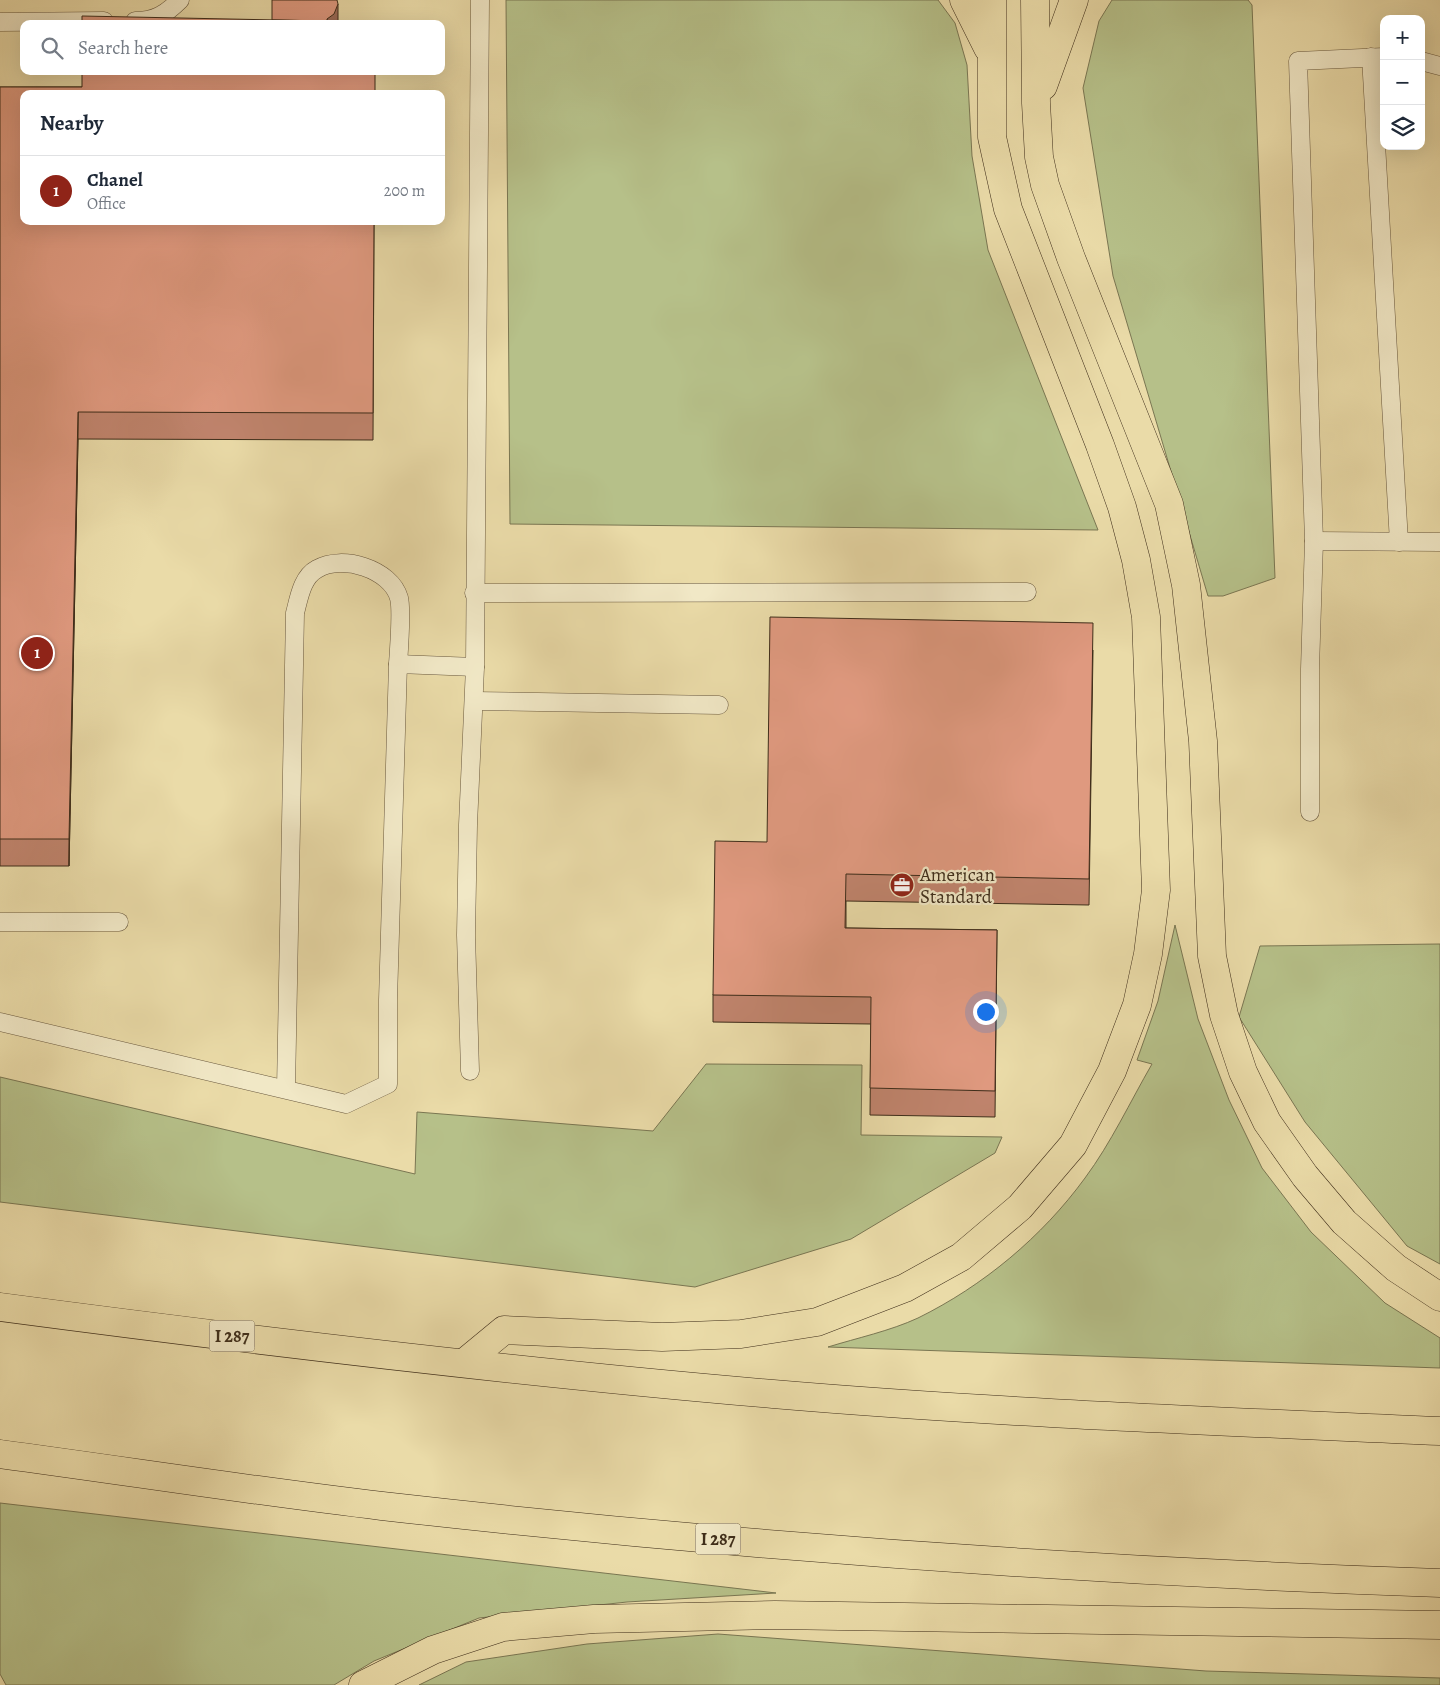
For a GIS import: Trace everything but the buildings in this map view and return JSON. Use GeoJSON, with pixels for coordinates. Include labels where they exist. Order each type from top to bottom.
{"type":"FeatureCollection","features":[{"type":"Feature","properties":{"kind":"highway"},"geometry":{"type":"LineString","coordinates":[[964,0],[991,54]]}},
{"type":"Feature","properties":{"kind":"highway"},"geometry":{"type":"LineString","coordinates":[[464,1363],[504,1330],[662,1337],[742,1334],[817,1322],[905,1288],[961,1257],[1020,1207],[1073,1145],[1112,1071],[1137,1005],[1148,954],[1156,890],[1146,617],[1136,560],[1122,507],[1100,445],[1008,209],[992,137],[992,0]]}},
{"type":"Feature","properties":{"kind":"highway"},"geometry":{"type":"LineString","coordinates":[[1035,0],[1036,103],[1039,157],[1054,213],[1169,504],[1186,585],[1203,741],[1212,956],[1224,1015],[1243,1072],[1267,1122],[1305,1176],[1344,1222],[1396,1268],[1440,1296]]}},
{"type":"Feature","properties":{"kind":"highway"},"geometry":{"type":"LineString","coordinates":[[1036,103],[1074,0]]}},
{"type":"Feature","properties":{"kind":"highway","name":"I 287"},"geometry":{"type":"LineString","coordinates":[[0,1307],[464,1363],[783,1395],[1080,1415],[1440,1432]]}},
{"type":"Feature","properties":{"kind":"highway","name":"I 287"},"geometry":{"type":"LineString","coordinates":[[0,1454],[380,1506],[668,1535],[1025,1563],[1240,1576],[1440,1583]]}},
{"type":"Feature","properties":{"kind":"highway"},"geometry":{"type":"LineString","coordinates":[[363,1685],[433,1650],[503,1627],[594,1619],[775,1615],[1440,1624]]}},
{"type":"Feature","properties":{"kind":"lane"},"geometry":{"type":"LineString","coordinates":[[153,20],[168,11],[180,0]]}},
{"type":"Feature","properties":{"kind":"lane"},"geometry":{"type":"LineString","coordinates":[[470,1071],[467,907],[468,824],[475,668],[474,593],[480,0]]}},
{"type":"Feature","properties":{"kind":"lane"},"geometry":{"type":"LineString","coordinates":[[0,22],[20,22]]}},
{"type":"Feature","properties":{"kind":"lane"},"geometry":{"type":"LineString","coordinates":[[1310,812],[1310,669],[1314,542],[1298,61],[1377,57],[1399,542]]}},
{"type":"Feature","properties":{"kind":"lane"},"geometry":{"type":"LineString","coordinates":[[1425,62],[1440,66]]}},
{"type":"Feature","properties":{"kind":"lane"},"geometry":{"type":"LineString","coordinates":[[1314,542],[1440,542]]}},
{"type":"Feature","properties":{"kind":"lane"},"geometry":{"type":"LineString","coordinates":[[0,1022],[346,1104],[388,1084],[388,1000],[399,598],[378,572],[356,564],[332,564],[316,569],[300,591],[295,613],[286,1089]]}},
{"type":"Feature","properties":{"kind":"lane"},"geometry":{"type":"LineString","coordinates":[[474,593],[1027,592]]}},
{"type":"Feature","properties":{"kind":"lane"},"geometry":{"type":"LineString","coordinates":[[398,664],[475,668]]}},
{"type":"Feature","properties":{"kind":"lane"},"geometry":{"type":"LineString","coordinates":[[474,701],[719,705]]}},
{"type":"Feature","properties":{"kind":"lane"},"geometry":{"type":"LineString","coordinates":[[0,922],[119,922]]}},
{"type":"Feature","properties":{"kind":"green space"},"geometry":{"type":"Polygon","coordinates":[[[506,0],[938,0],[955,23],[967,65],[972,156],[988,250],[1098,530],[510,524],[506,0]]]}},
{"type":"Feature","properties":{"kind":"green space"},"geometry":{"type":"Polygon","coordinates":[[[1112,0],[1248,0],[1252,5],[1275,578],[1223,596],[1208,596],[1113,276],[1083,88],[1099,21],[1112,0]]]}},
{"type":"Feature","properties":{"kind":"green space"},"geometry":{"type":"Polygon","coordinates":[[[1175,925],[1198,1019],[1229,1100],[1262,1168],[1311,1232],[1385,1303],[1440,1338],[1440,1368],[828,1347],[907,1323],[965,1291],[1010,1258],[1068,1200],[1103,1151],[1152,1064],[1137,1060],[1158,1001],[1175,925]]]}},
{"type":"Feature","properties":{"kind":"green space"},"geometry":{"type":"Polygon","coordinates":[[[1440,944],[1440,1264],[1407,1246],[1305,1122],[1239,1017],[1260,946],[1440,944]]]}},
{"type":"Feature","properties":{"kind":"green space"},"geometry":{"type":"Polygon","coordinates":[[[706,1064],[862,1065],[861,1135],[1002,1137],[995,1153],[851,1239],[695,1287],[0,1202],[0,1077],[415,1174],[417,1112],[653,1131],[706,1064]]]}},
{"type":"Feature","properties":{"kind":"green space"},"geometry":{"type":"Polygon","coordinates":[[[0,1503],[776,1593],[627,1602],[479,1618],[374,1661],[334,1685],[6,1685],[0,1674],[0,1503]]]}},
{"type":"Feature","properties":{"kind":"green space"},"geometry":{"type":"Polygon","coordinates":[[[718,1634],[1206,1671],[1440,1678],[1440,1685],[419,1685],[466,1662],[587,1644],[718,1634]]]}},
{"type":"Feature","properties":{"kind":"place","name":"Chanel"},"geometry":{"type":"Point","coordinates":[37,653]}},
{"type":"Feature","properties":{"kind":"place","name":"American Standard"},"geometry":{"type":"Point","coordinates":[902,885]}}]}
